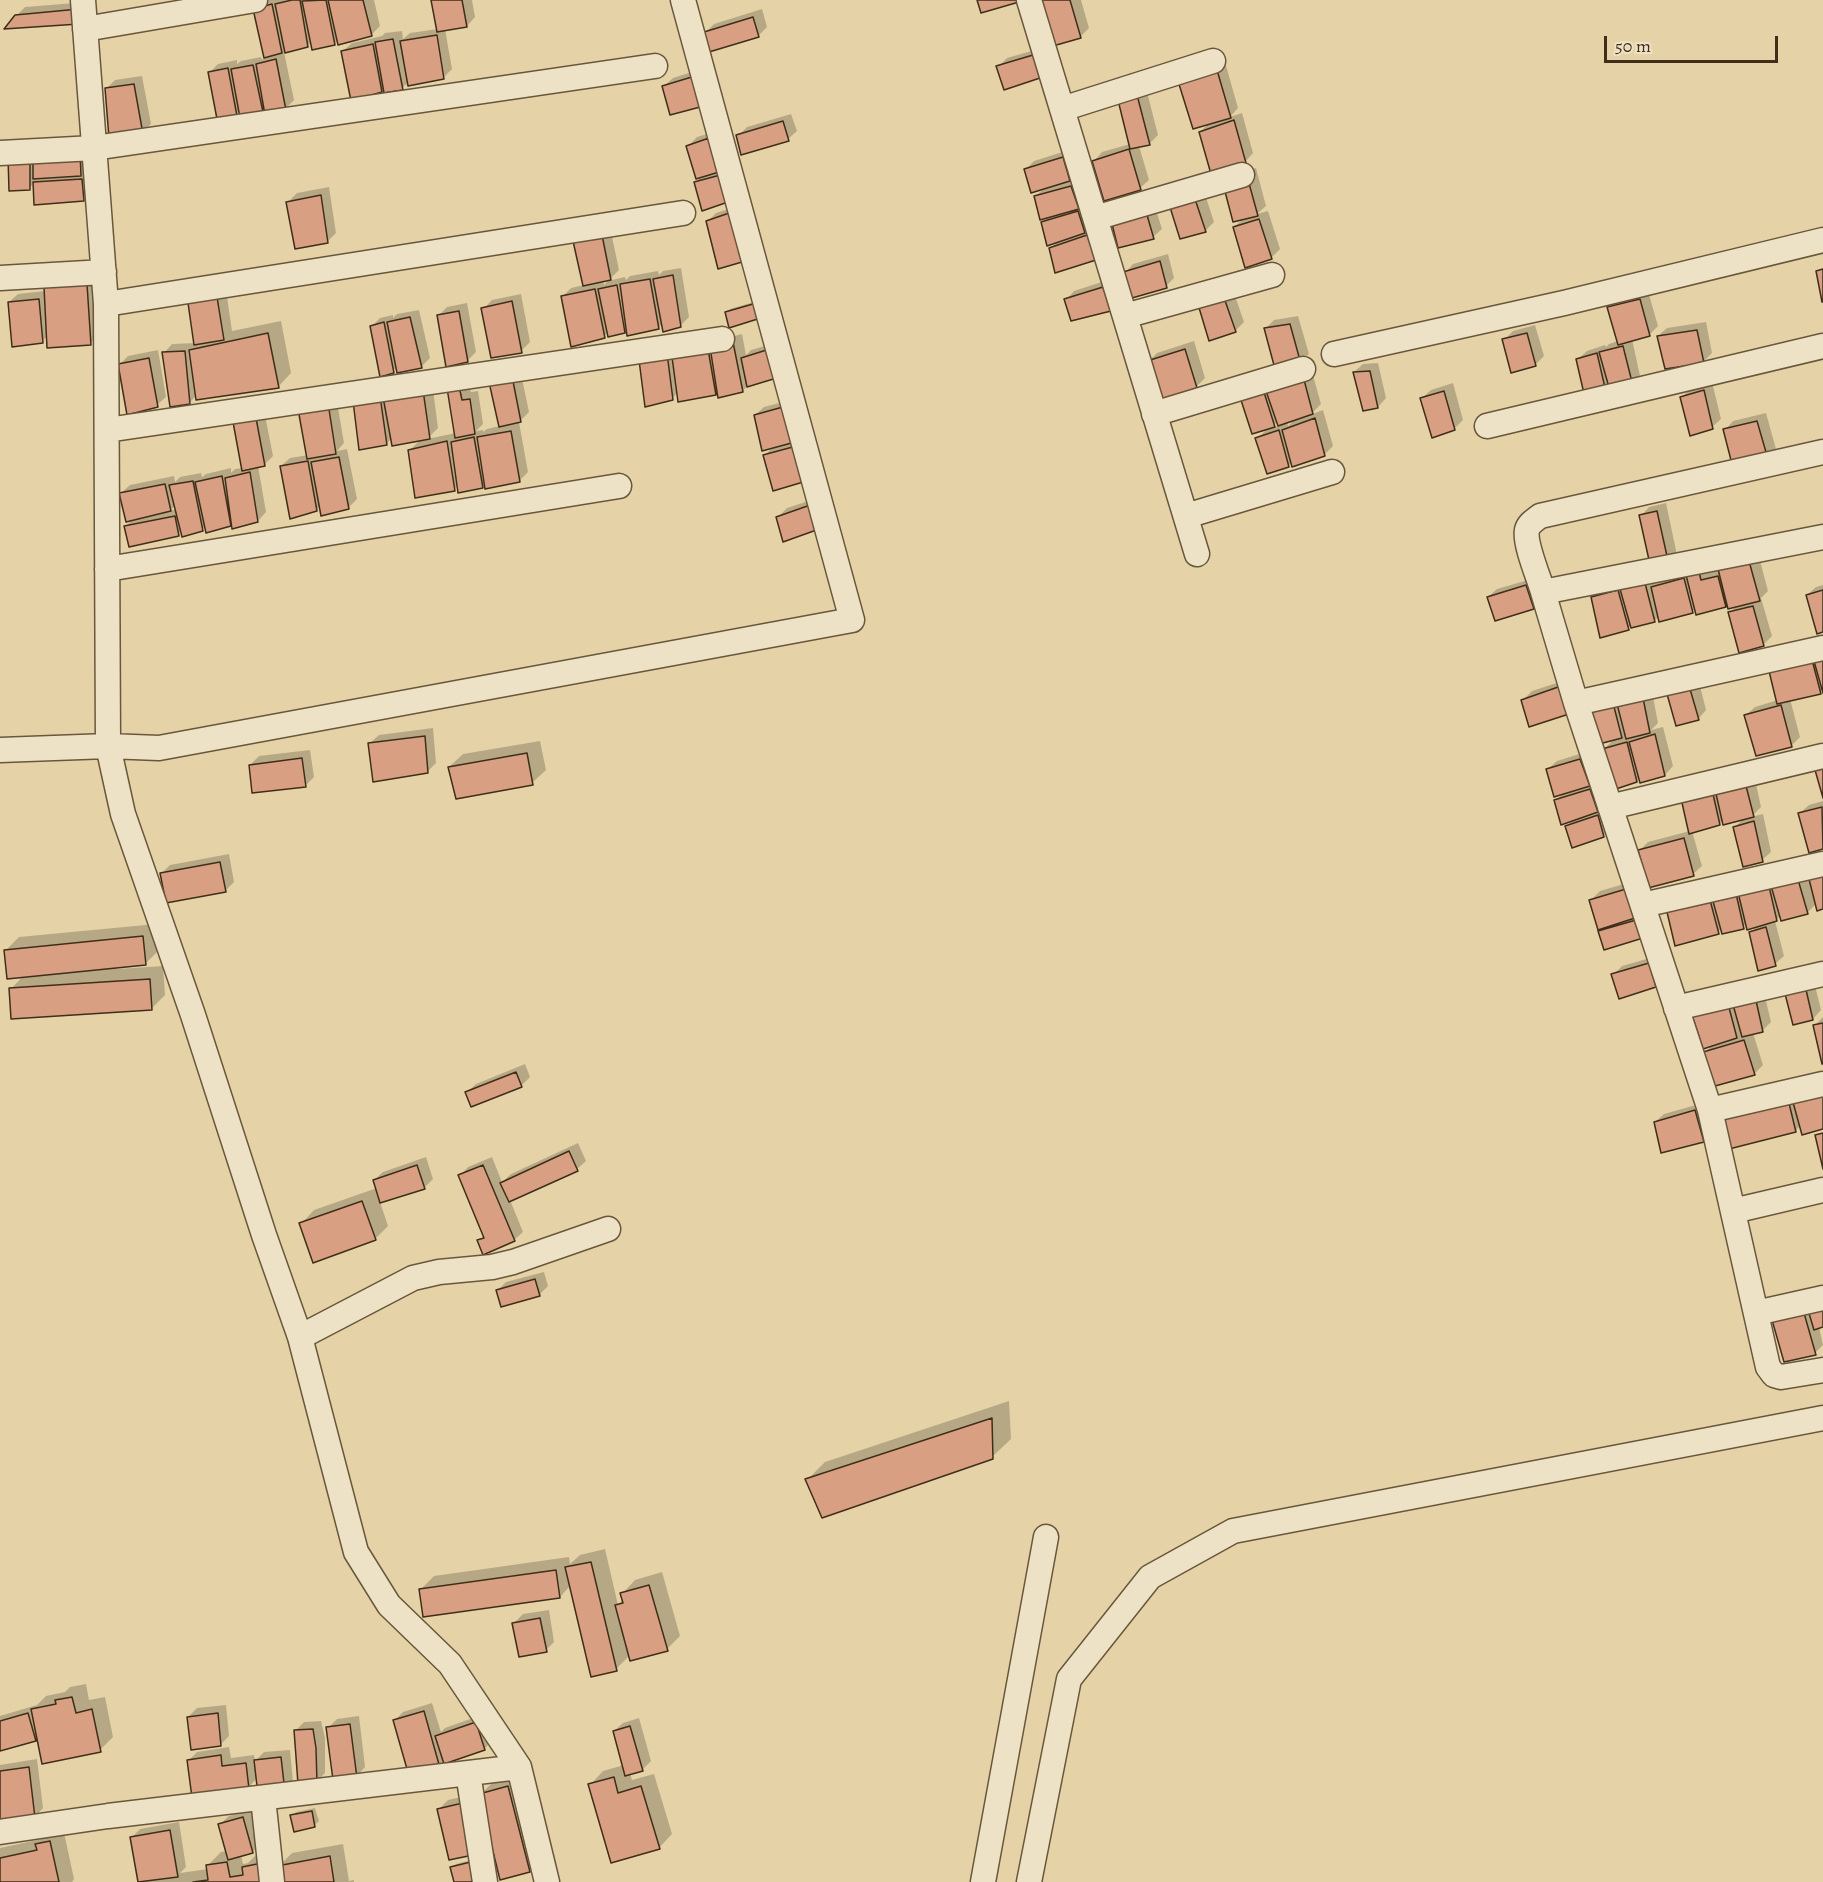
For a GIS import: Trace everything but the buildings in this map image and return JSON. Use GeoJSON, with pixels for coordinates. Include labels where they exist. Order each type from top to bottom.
{"type":"FeatureCollection","features":[{"type":"Feature","properties":{"kind":"street"},"geometry":{"type":"LineString","coordinates":[[83,0],[106,304],[108,746],[123,814],[300,1337],[356,1552],[389,1605],[450,1664],[519,1767],[547,1882]]}},
{"type":"Feature","properties":{"kind":"street"},"geometry":{"type":"LineString","coordinates":[[86,29],[255,0]]}},
{"type":"Feature","properties":{"kind":"street"},"geometry":{"type":"LineString","coordinates":[[0,750],[108,746],[159,748],[852,620],[683,0]]}},
{"type":"Feature","properties":{"kind":"street"},"geometry":{"type":"LineString","coordinates":[[1029,0],[1197,554]]}},
{"type":"Feature","properties":{"kind":"street"},"geometry":{"type":"LineString","coordinates":[[1062,109],[1214,61]]}},
{"type":"Feature","properties":{"kind":"street"},"geometry":{"type":"LineString","coordinates":[[0,153],[94,148],[655,66]]}},
{"type":"Feature","properties":{"kind":"street"},"geometry":{"type":"LineString","coordinates":[[1095,218],[1242,175]]}},
{"type":"Feature","properties":{"kind":"street"},"geometry":{"type":"LineString","coordinates":[[106,304],[683,213]]}},
{"type":"Feature","properties":{"kind":"street"},"geometry":{"type":"LineString","coordinates":[[1334,354],[1564,303],[1823,240]]}},
{"type":"Feature","properties":{"kind":"street"},"geometry":{"type":"LineString","coordinates":[[0,278],[104,272]]}},
{"type":"Feature","properties":{"kind":"street"},"geometry":{"type":"LineString","coordinates":[[1125,316],[1272,275]]}},
{"type":"Feature","properties":{"kind":"street"},"geometry":{"type":"LineString","coordinates":[[107,430],[722,339]]}},
{"type":"Feature","properties":{"kind":"street"},"geometry":{"type":"LineString","coordinates":[[1486,426],[1823,346]]}},
{"type":"Feature","properties":{"kind":"street"},"geometry":{"type":"LineString","coordinates":[[1154,414],[1303,369]]}},
{"type":"Feature","properties":{"kind":"street"},"geometry":{"type":"LineString","coordinates":[[1823,452],[1540,516],[1532,521],[1527,531],[1529,545],[1576,703],[1710,1110],[1768,1367],[1774,1375],[1781,1377],[1823,1370]]}},
{"type":"Feature","properties":{"kind":"street"},"geometry":{"type":"LineString","coordinates":[[1186,516],[1332,472]]}},
{"type":"Feature","properties":{"kind":"street"},"geometry":{"type":"LineString","coordinates":[[107,569],[619,486]]}},
{"type":"Feature","properties":{"kind":"street"},"geometry":{"type":"LineString","coordinates":[[1543,592],[1823,537]]}},
{"type":"Feature","properties":{"kind":"street"},"geometry":{"type":"LineString","coordinates":[[1576,703],[1823,648]]}},
{"type":"Feature","properties":{"kind":"street"},"geometry":{"type":"LineString","coordinates":[[1610,807],[1823,756]]}},
{"type":"Feature","properties":{"kind":"street"},"geometry":{"type":"LineString","coordinates":[[1642,905],[1823,864]]}},
{"type":"Feature","properties":{"kind":"street"},"geometry":{"type":"LineString","coordinates":[[1676,1008],[1823,975]]}},
{"type":"Feature","properties":{"kind":"street"},"geometry":{"type":"LineString","coordinates":[[1710,1110],[1823,1084]]}},
{"type":"Feature","properties":{"kind":"street"},"geometry":{"type":"LineString","coordinates":[[1733,1211],[1823,1190]]}},
{"type":"Feature","properties":{"kind":"street"},"geometry":{"type":"LineString","coordinates":[[300,1337],[413,1278],[439,1272],[492,1267],[513,1262],[608,1229]]}},
{"type":"Feature","properties":{"kind":"street"},"geometry":{"type":"LineString","coordinates":[[1755,1313],[1823,1298]]}},
{"type":"Feature","properties":{"kind":"street"},"geometry":{"type":"LineString","coordinates":[[1029,1882],[1069,1679],[1150,1577],[1233,1531],[1823,1418]]}},
{"type":"Feature","properties":{"kind":"street"},"geometry":{"type":"LineString","coordinates":[[983,1882],[1046,1537]]}},
{"type":"Feature","properties":{"kind":"street"},"geometry":{"type":"LineString","coordinates":[[0,1832],[108,1816],[519,1767]]}},
{"type":"Feature","properties":{"kind":"street"},"geometry":{"type":"LineString","coordinates":[[468,1773],[485,1882]]}},
{"type":"Feature","properties":{"kind":"street"},"geometry":{"type":"LineString","coordinates":[[263,1798],[272,1882]]}}]}
